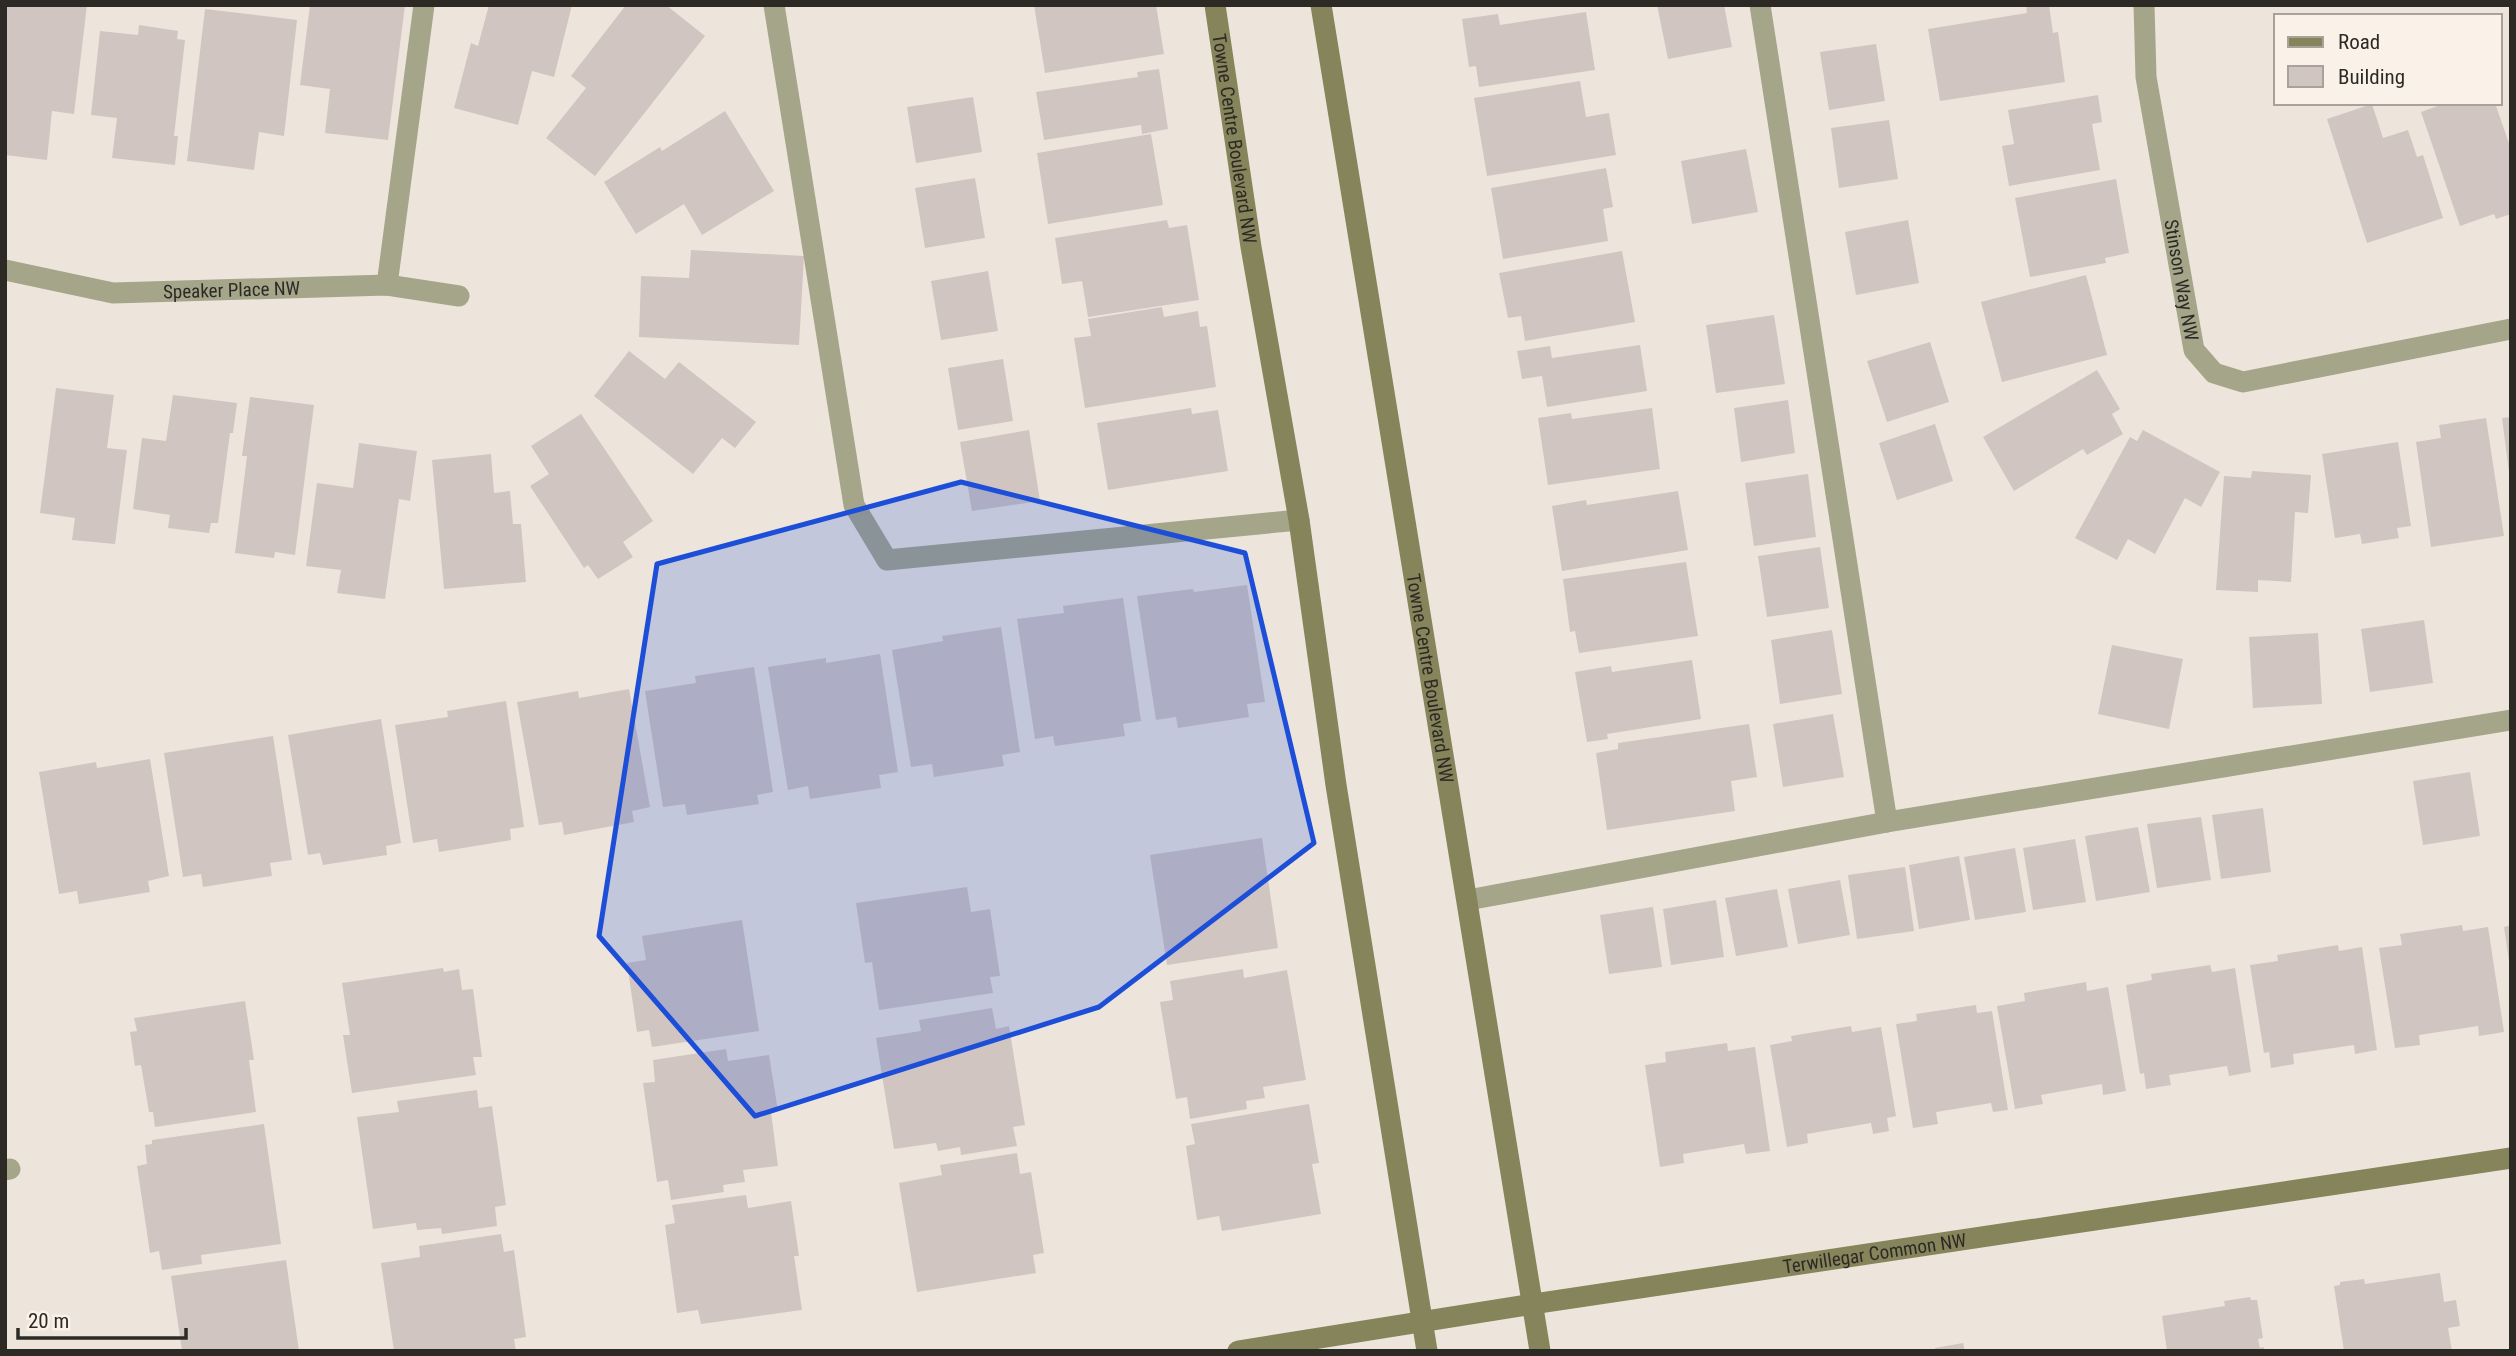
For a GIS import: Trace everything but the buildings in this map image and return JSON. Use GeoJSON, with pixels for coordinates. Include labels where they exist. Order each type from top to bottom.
{"type":"FeatureCollection","features":[{"type":"Feature","properties":{"kind":"street"},"geometry":{"type":"LineString","coordinates":[[387,285],[424,5]]}},
{"type":"Feature","properties":{"kind":"street"},"geometry":{"type":"LineString","coordinates":[[774,5],[854,505],[887,560],[1299,520]]}},
{"type":"Feature","properties":{"kind":"street","name":"Towne Centre Boulevard NW"},"geometry":{"type":"LineString","coordinates":[[1215,5],[1251,247],[1299,520],[1336,785],[1427,1351]]}},
{"type":"Feature","properties":{"kind":"street","name":"Towne Centre Boulevard NW"},"geometry":{"type":"LineString","coordinates":[[1321,5],[1540,1351]]}},
{"type":"Feature","properties":{"kind":"street"},"geometry":{"type":"LineString","coordinates":[[1760,5],[1887,822]]}},
{"type":"Feature","properties":{"kind":"street","name":"Stinson Way NW"},"geometry":{"type":"LineString","coordinates":[[2144,5],[2146,77],[2194,350],[2214,373],[2243,382],[2511,329]]}},
{"type":"Feature","properties":{"kind":"street","name":"Speaker Place NW"},"geometry":{"type":"LineString","coordinates":[[5,270],[113,293],[387,285],[459,296]]}},
{"type":"Feature","properties":{"kind":"street"},"geometry":{"type":"LineString","coordinates":[[1468,900],[1887,822],[2511,720]]}},
{"type":"Feature","properties":{"kind":"street","name":"Terwillegar Common NW"},"geometry":{"type":"LineString","coordinates":[[1238,1351],[1533,1304],[2511,1158]]}},
{"type":"Feature","properties":{"kind":"highlighted area"},"geometry":{"type":"Polygon","coordinates":[[[961,482],[1245,553],[1314,843],[1099,1007],[755,1116],[599,936],[657,564],[961,482]]]}}]}
